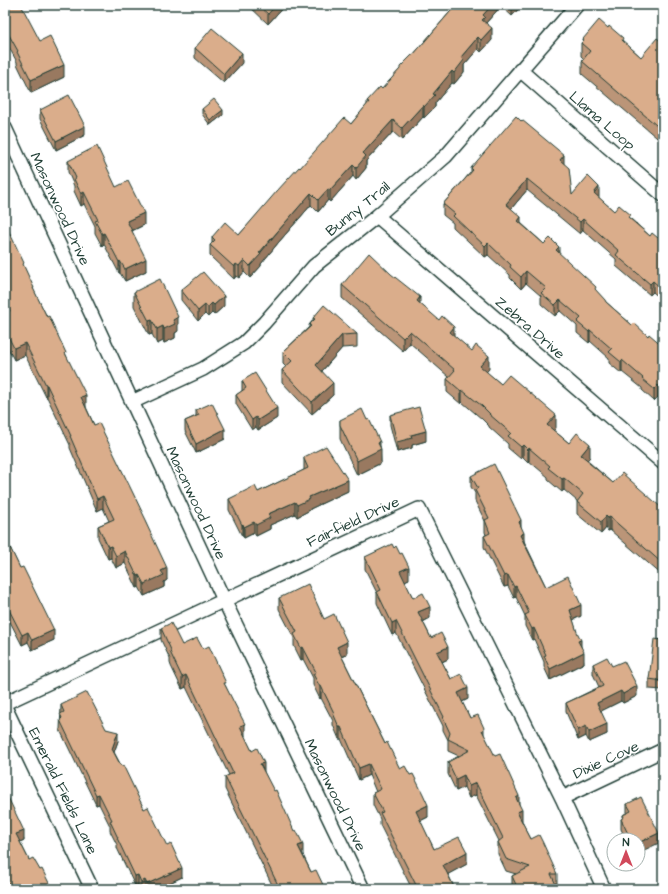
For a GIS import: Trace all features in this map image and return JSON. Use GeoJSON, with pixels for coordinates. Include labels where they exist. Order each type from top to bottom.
{"type":"FeatureCollection","features":[{"type":"Feature","properties":{"kind":"street","name":"Bunny Trail"},"geometry":{"type":"LineString","coordinates":[[132,402],[203,369],[244,343],[264,323],[314,266],[377,216],[446,156],[577,5]]}},
{"type":"Feature","properties":{"kind":"street","name":"Llama Loop"},"geometry":{"type":"LineString","coordinates":[[520,70],[663,195]]}},
{"type":"Feature","properties":{"kind":"street","name":"Masonwood Drive"},"geometry":{"type":"LineString","coordinates":[[5,128],[224,600],[363,889]]}},
{"type":"Feature","properties":{"kind":"street","name":"Zebra Drive"},"geometry":{"type":"LineString","coordinates":[[377,216],[663,463]]}},
{"type":"Feature","properties":{"kind":"street","name":"Fairfield Drive"},"geometry":{"type":"LineString","coordinates":[[5,703],[420,509],[562,798],[604,889]]}},
{"type":"Feature","properties":{"kind":"street","name":"Emerald Fields Lane"},"geometry":{"type":"LineString","coordinates":[[5,707],[92,889]]}},
{"type":"Feature","properties":{"kind":"street","name":"Dixie Cove"},"geometry":{"type":"LineString","coordinates":[[562,798],[663,750]]}},
{"type":"Feature","properties":{"kind":"building"},"geometry":{"type":"Polygon","coordinates":[[[5,5],[21,5],[40,41],[50,36],[64,65],[31,80],[17,52],[18,51],[5,28],[5,5]]]}},
{"type":"Feature","properties":{"kind":"building"},"geometry":{"type":"Polygon","coordinates":[[[258,5],[276,5],[268,14],[258,5]]]}},
{"type":"Feature","properties":{"kind":"building"},"geometry":{"type":"Polygon","coordinates":[[[456,5],[492,5],[483,15],[485,17],[482,20],[492,28],[481,40],[478,37],[461,57],[464,60],[454,73],[452,71],[433,94],[435,95],[424,107],[423,105],[402,128],[393,120],[363,153],[366,156],[356,168],[353,165],[330,190],[328,189],[318,200],[311,193],[259,253],[261,254],[250,266],[244,260],[239,266],[236,264],[234,267],[210,245],[215,240],[212,237],[225,222],[239,235],[344,118],[351,124],[369,102],[367,101],[380,87],[382,89],[456,5]]]}},
{"type":"Feature","properties":{"kind":"building"},"geometry":{"type":"Polygon","coordinates":[[[599,20],[623,38],[622,40],[641,57],[657,38],[663,43],[663,131],[582,61],[590,51],[581,43],[599,20]]]}},
{"type":"Feature","properties":{"kind":"building"},"geometry":{"type":"Polygon","coordinates":[[[212,28],[242,53],[224,74],[195,48],[212,28]]]}},
{"type":"Feature","properties":{"kind":"building"},"geometry":{"type":"Polygon","coordinates":[[[69,95],[85,126],[56,141],[40,110],[69,95]]]}},
{"type":"Feature","properties":{"kind":"building"},"geometry":{"type":"Polygon","coordinates":[[[214,99],[223,110],[210,120],[202,109],[214,99]]]}},
{"type":"Feature","properties":{"kind":"building"},"geometry":{"type":"Polygon","coordinates":[[[516,116],[564,155],[560,160],[569,168],[572,195],[588,176],[599,187],[594,193],[614,211],[619,205],[631,215],[628,217],[650,236],[652,233],[663,242],[663,290],[653,281],[650,284],[616,255],[619,251],[583,219],[580,222],[527,179],[506,204],[521,217],[518,221],[544,244],[550,238],[559,247],[556,250],[596,287],[595,289],[606,302],[632,325],[634,323],[648,336],[649,334],[663,346],[663,390],[658,385],[654,389],[622,360],[621,362],[609,352],[612,349],[590,330],[589,332],[577,322],[581,318],[560,300],[555,305],[541,293],[546,288],[526,271],[521,277],[488,243],[485,246],[453,216],[455,214],[443,204],[473,170],[471,168],[516,116]]]}},
{"type":"Feature","properties":{"kind":"building"},"geometry":{"type":"Polygon","coordinates":[[[97,146],[116,187],[128,181],[144,213],[127,221],[146,259],[125,269],[120,261],[119,262],[104,233],[102,234],[95,221],[98,220],[84,192],[81,194],[74,179],[76,178],[68,161],[97,146]]]}},
{"type":"Feature","properties":{"kind":"building"},"geometry":{"type":"Polygon","coordinates":[[[5,223],[24,263],[23,264],[33,288],[47,317],[49,316],[65,353],[86,395],[81,397],[94,425],[99,423],[146,520],[145,521],[167,568],[161,571],[164,575],[144,584],[139,575],[137,576],[125,551],[116,556],[111,546],[108,547],[98,526],[114,519],[103,496],[97,499],[71,436],[25,343],[14,348],[5,330],[5,313],[10,311],[5,301],[5,223]]]}},
{"type":"Feature","properties":{"kind":"building"},"geometry":{"type":"Polygon","coordinates":[[[369,253],[391,274],[420,297],[417,301],[439,320],[442,316],[454,327],[450,332],[472,351],[476,345],[489,356],[480,366],[501,384],[509,375],[556,415],[547,425],[569,443],[577,433],[590,444],[581,455],[590,462],[589,463],[613,483],[622,473],[663,509],[663,564],[610,517],[608,518],[606,516],[601,522],[577,502],[583,494],[564,478],[562,479],[548,468],[550,466],[529,448],[528,450],[523,445],[521,447],[508,436],[511,433],[482,406],[447,379],[455,370],[410,331],[403,338],[342,285],[369,253]]]}},
{"type":"Feature","properties":{"kind":"building"},"geometry":{"type":"Polygon","coordinates":[[[203,272],[224,296],[214,305],[212,303],[208,307],[205,305],[198,311],[181,290],[203,272]]]}},
{"type":"Feature","properties":{"kind":"building"},"geometry":{"type":"Polygon","coordinates":[[[160,279],[178,317],[173,320],[175,324],[164,329],[163,326],[157,329],[152,320],[149,321],[134,292],[160,279]]]}},
{"type":"Feature","properties":{"kind":"building"},"geometry":{"type":"Polygon","coordinates":[[[324,305],[357,334],[342,335],[316,365],[333,383],[312,402],[282,370],[292,361],[283,352],[311,326],[309,325],[315,319],[313,318],[324,305]]]}},
{"type":"Feature","properties":{"kind":"building"},"geometry":{"type":"Polygon","coordinates":[[[255,373],[277,408],[258,420],[256,417],[252,420],[236,395],[246,388],[242,381],[255,373]]]}},
{"type":"Feature","properties":{"kind":"building"},"geometry":{"type":"Polygon","coordinates":[[[212,403],[225,429],[196,444],[185,421],[199,415],[196,410],[212,403]]]}},
{"type":"Feature","properties":{"kind":"building"},"geometry":{"type":"Polygon","coordinates":[[[419,407],[426,431],[411,435],[412,438],[397,442],[390,415],[419,407]]]}},
{"type":"Feature","properties":{"kind":"building"},"geometry":{"type":"Polygon","coordinates":[[[362,409],[367,420],[369,419],[380,442],[378,443],[381,449],[357,461],[340,425],[340,420],[362,409]]]}},
{"type":"Feature","properties":{"kind":"building"},"geometry":{"type":"Polygon","coordinates":[[[326,446],[348,480],[309,497],[310,499],[297,505],[295,502],[268,514],[270,518],[256,525],[254,522],[244,527],[243,524],[242,525],[229,499],[255,486],[258,492],[308,468],[304,457],[326,446]]]}},
{"type":"Feature","properties":{"kind":"building"},"geometry":{"type":"Polygon","coordinates":[[[494,464],[521,520],[519,522],[524,533],[520,535],[546,587],[568,576],[581,605],[570,610],[581,640],[578,641],[584,652],[550,669],[544,656],[546,655],[534,628],[532,629],[525,615],[529,613],[516,586],[514,587],[508,575],[504,576],[484,536],[490,533],[485,520],[489,518],[475,490],[478,488],[471,476],[494,464]]]}},
{"type":"Feature","properties":{"kind":"building"},"geometry":{"type":"Polygon","coordinates":[[[5,537],[20,568],[23,567],[54,630],[32,640],[28,632],[22,635],[5,602],[5,537]]]}},
{"type":"Feature","properties":{"kind":"building"},"geometry":{"type":"Polygon","coordinates":[[[392,544],[394,548],[396,546],[400,554],[402,553],[409,567],[400,571],[413,598],[423,593],[430,607],[418,612],[431,638],[441,633],[448,647],[437,652],[451,679],[461,674],[468,688],[458,693],[470,718],[478,715],[484,728],[482,730],[495,756],[500,754],[519,796],[516,798],[522,810],[517,812],[531,839],[539,835],[557,874],[551,874],[558,889],[518,889],[512,876],[530,867],[506,859],[498,842],[503,838],[476,783],[469,786],[464,775],[456,779],[448,762],[470,750],[448,739],[450,733],[443,718],[444,717],[396,621],[392,623],[377,592],[381,590],[365,557],[392,544]]]}},
{"type":"Feature","properties":{"kind":"building"},"geometry":{"type":"Polygon","coordinates":[[[308,584],[324,619],[334,614],[347,642],[337,647],[385,744],[387,742],[400,769],[405,766],[410,775],[413,774],[423,794],[428,805],[416,811],[434,849],[459,837],[467,852],[443,865],[455,889],[418,889],[380,813],[383,812],[373,793],[381,789],[369,764],[359,768],[321,686],[320,687],[313,674],[316,672],[303,647],[301,648],[294,634],[297,632],[279,598],[308,584]]]}},
{"type":"Feature","properties":{"kind":"building"},"geometry":{"type":"Polygon","coordinates":[[[171,623],[182,645],[197,638],[203,649],[209,646],[226,683],[224,683],[245,724],[240,726],[252,751],[257,748],[264,763],[260,764],[274,791],[276,790],[294,831],[296,830],[303,844],[298,846],[311,872],[316,870],[325,889],[280,889],[225,777],[233,773],[186,675],[182,677],[171,654],[171,650],[161,628],[171,623]]]}},
{"type":"Feature","properties":{"kind":"building"},"geometry":{"type":"Polygon","coordinates":[[[654,639],[663,640],[663,681],[649,679],[654,639]]]}},
{"type":"Feature","properties":{"kind":"building"},"geometry":{"type":"Polygon","coordinates":[[[607,657],[612,666],[624,661],[637,686],[623,694],[621,691],[597,703],[607,724],[589,732],[586,726],[578,730],[566,703],[603,686],[593,664],[607,657]]]}},
{"type":"Feature","properties":{"kind":"building"},"geometry":{"type":"Polygon","coordinates":[[[87,692],[106,729],[118,732],[112,749],[121,766],[123,765],[144,809],[148,807],[167,846],[171,844],[182,868],[147,884],[145,880],[141,882],[138,875],[135,876],[110,821],[112,820],[99,794],[96,795],[60,720],[62,718],[60,714],[64,712],[61,705],[87,692]]]}},
{"type":"Feature","properties":{"kind":"building"},"geometry":{"type":"Polygon","coordinates":[[[5,791],[24,831],[16,834],[29,860],[33,858],[40,870],[42,869],[52,889],[11,889],[5,876],[8,875],[5,868],[5,791]]]}},
{"type":"Feature","properties":{"kind":"building"},"geometry":{"type":"Polygon","coordinates":[[[641,797],[659,833],[646,839],[646,832],[627,832],[621,819],[624,817],[623,815],[631,811],[627,804],[641,797]]]}}]}
